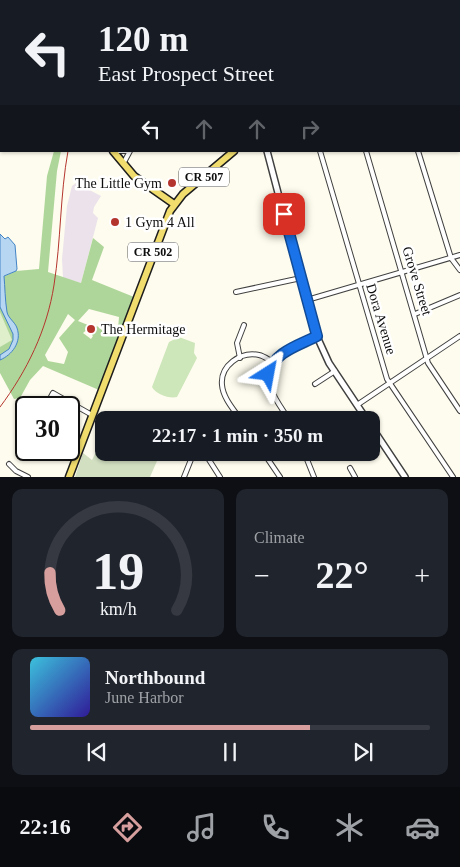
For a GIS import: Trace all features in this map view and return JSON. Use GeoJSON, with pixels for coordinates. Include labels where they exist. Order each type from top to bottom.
{"type":"FeatureCollection","features":[{"type":"Feature","properties":{"kind":"main road"},"geometry":{"type":"LineString","coordinates":[[116,152],[123,164],[142,182],[174,204]]}},
{"type":"Feature","properties":{"kind":"main road","name":"CR 507"},"geometry":{"type":"LineString","coordinates":[[174,204],[233,152]]}},
{"type":"Feature","properties":{"kind":"main road","name":"CR 502"},"geometry":{"type":"LineString","coordinates":[[69,477],[135,301],[174,204]]}},
{"type":"Feature","properties":{"kind":"street"},"geometry":{"type":"LineString","coordinates":[[123,164],[129,152]]}},
{"type":"Feature","properties":{"kind":"street"},"geometry":{"type":"LineString","coordinates":[[267,152],[317,336],[335,371],[361,411]]}},
{"type":"Feature","properties":{"kind":"street","name":"Dora Avenue"},"geometry":{"type":"LineString","coordinates":[[320,152],[390,383],[454,477]]}},
{"type":"Feature","properties":{"kind":"street","name":"Grove Street"},"geometry":{"type":"LineString","coordinates":[[366,152],[403,272],[428,363],[460,411]]}},
{"type":"Feature","properties":{"kind":"street"},"geometry":{"type":"LineString","coordinates":[[418,152],[451,258],[460,270]]}},
{"type":"Feature","properties":{"kind":"street"},"geometry":{"type":"LineString","coordinates":[[307,300],[460,255]]}},
{"type":"Feature","properties":{"kind":"street"},"geometry":{"type":"LineString","coordinates":[[236,292],[301,278]]}},
{"type":"Feature","properties":{"kind":"street"},"geometry":{"type":"LineString","coordinates":[[415,314],[460,295]]}},
{"type":"Feature","properties":{"kind":"street"},"geometry":{"type":"LineString","coordinates":[[240,358],[237,343],[244,325]]}},
{"type":"Feature","properties":{"kind":"street"},"geometry":{"type":"LineString","coordinates":[[284,411],[269,386],[268,374],[273,362],[287,350],[317,336]]}},
{"type":"Feature","properties":{"kind":"street"},"geometry":{"type":"LineString","coordinates":[[357,405],[460,336]]}},
{"type":"Feature","properties":{"kind":"street"},"geometry":{"type":"LineString","coordinates":[[234,411],[223,391],[222,380],[227,367],[240,358],[258,355],[273,362]]}},
{"type":"Feature","properties":{"kind":"street"},"geometry":{"type":"LineString","coordinates":[[315,384],[335,371]]}},
{"type":"Feature","properties":{"kind":"street"},"geometry":{"type":"LineString","coordinates":[[80,408],[92,415]]}},
{"type":"Feature","properties":{"kind":"street"},"geometry":{"type":"LineString","coordinates":[[380,440],[405,477]]}},
{"type":"Feature","properties":{"kind":"street"},"geometry":{"type":"LineString","coordinates":[[184,477],[190,461]]}},
{"type":"Feature","properties":{"kind":"street"},"geometry":{"type":"LineString","coordinates":[[210,461],[220,477]]}},
{"type":"Feature","properties":{"kind":"street"},"geometry":{"type":"LineString","coordinates":[[269,461],[280,477]]}},
{"type":"Feature","properties":{"kind":"street"},"geometry":{"type":"LineString","coordinates":[[308,461],[314,477]]}},
{"type":"Feature","properties":{"kind":"street"},"geometry":{"type":"LineString","coordinates":[[9,464],[16,471],[28,477]]}},
{"type":"Feature","properties":{"kind":"street"},"geometry":{"type":"LineString","coordinates":[[350,468],[355,477]]}},
{"type":"Feature","properties":{"kind":"shaded area"},"geometry":{"type":"Polygon","coordinates":[[[76,183],[101,196],[94,207],[93,213],[98,218],[81,283],[63,278],[62,259],[67,206],[72,186],[76,183]]]}},
{"type":"Feature","properties":{"kind":"green space"},"geometry":{"type":"Polygon","coordinates":[[[54,152],[61,152],[57,171],[48,272],[81,283],[93,238],[104,247],[92,280],[134,297],[99,390],[43,366],[30,380],[21,396],[15,396],[14,399],[0,373],[0,278],[16,271],[39,269],[47,176],[54,152]],[[89,309],[78,321],[88,325],[89,328],[83,333],[91,339],[93,336],[91,334],[97,326],[103,331],[114,325],[118,329],[119,317],[89,309]],[[68,314],[45,355],[48,361],[64,364],[68,352],[59,338],[75,320],[68,314]]]}},
{"type":"Feature","properties":{"kind":"green space"},"geometry":{"type":"Polygon","coordinates":[[[0,312],[12,340],[0,347],[0,312]]]}},
{"type":"Feature","properties":{"kind":"green space"},"geometry":{"type":"Polygon","coordinates":[[[179,337],[195,343],[194,353],[197,358],[177,397],[167,397],[152,387],[169,342],[179,337]]]}},
{"type":"Feature","properties":{"kind":"green space"},"geometry":{"type":"Polygon","coordinates":[[[83,453],[92,460],[95,454],[95,461],[157,461],[150,477],[75,477],[83,453]]]}},
{"type":"Feature","properties":{"kind":"water"},"geometry":{"type":"Polygon","coordinates":[[[0,234],[5,239],[8,237],[15,245],[17,269],[4,276],[7,312],[16,326],[18,338],[12,351],[0,360],[0,355],[9,349],[13,340],[13,334],[0,307],[0,234]]]}},
{"type":"Feature","properties":{"kind":"railway"},"geometry":{"type":"LineString","coordinates":[[0,407],[27,364],[41,334],[51,302],[68,152]]}},
{"type":"Feature","properties":{"kind":"place","name":"The Little Gym"},"geometry":{"type":"Point","coordinates":[172,183]}},
{"type":"Feature","properties":{"kind":"place","name":"1 Gym 4 All"},"geometry":{"type":"Point","coordinates":[115,222]}},
{"type":"Feature","properties":{"kind":"place","name":"The Hermitage"},"geometry":{"type":"Point","coordinates":[91,329]}},
{"type":"Feature","properties":{"kind":"route"},"geometry":{"type":"LineString","coordinates":[[268,374],[276,358],[287,350],[317,336],[284,214]]}}]}
